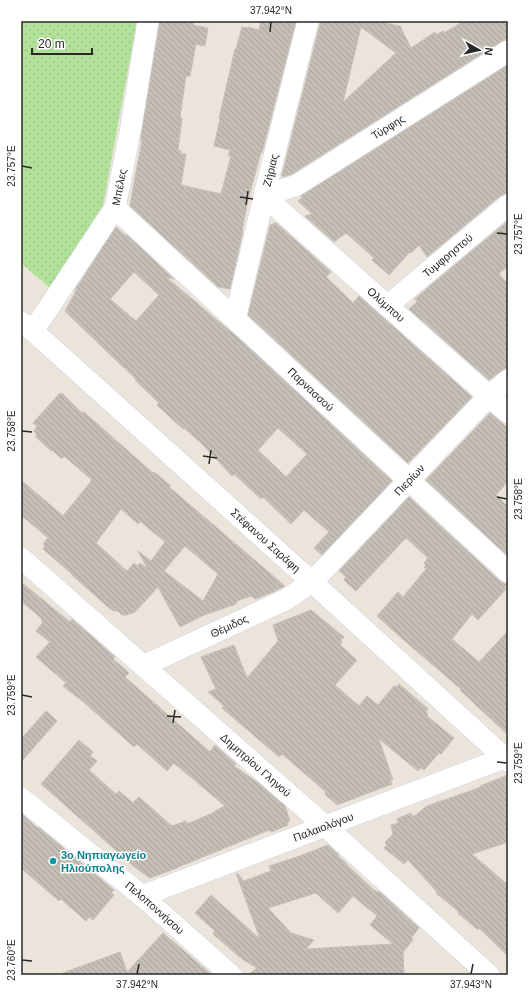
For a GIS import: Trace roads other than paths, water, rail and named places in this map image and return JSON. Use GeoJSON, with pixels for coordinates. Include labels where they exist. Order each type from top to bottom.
{"type":"FeatureCollection","features":[{"type":"Feature","properties":{"kind":"street","name":"Μπέλες"},"geometry":{"type":"LineString","coordinates":[[27,327],[115,208],[131,127],[148,21]]}},
{"type":"Feature","properties":{"kind":"street","name":"Ζήριας"},"geometry":{"type":"LineString","coordinates":[[235,319],[308,21]]}},
{"type":"Feature","properties":{"kind":"street","name":"Τύρφης"},"geometry":{"type":"LineString","coordinates":[[264,196],[297,184],[508,51]]}},
{"type":"Feature","properties":{"kind":"street","name":"Ολύμπου"},"geometry":{"type":"LineString","coordinates":[[264,196],[508,413]]}},
{"type":"Feature","properties":{"kind":"street","name":"Τυμφρηστού"},"geometry":{"type":"LineString","coordinates":[[387,306],[508,204]]}},
{"type":"Feature","properties":{"kind":"street","name":"Παρνασσού"},"geometry":{"type":"LineString","coordinates":[[115,208],[508,572]]}},
{"type":"Feature","properties":{"kind":"street","name":"Στέφανου Σαράφη"},"geometry":{"type":"LineString","coordinates":[[27,327],[312,582],[506,760]]}},
{"type":"Feature","properties":{"kind":"street","name":"Πιερίων"},"geometry":{"type":"LineString","coordinates":[[312,582],[489,396],[508,380]]}},
{"type":"Feature","properties":{"kind":"street","name":"Δημητρίου Γληνού"},"geometry":{"type":"LineString","coordinates":[[21,558],[324,826],[489,975]]}},
{"type":"Feature","properties":{"kind":"street","name":"Θέμιδος"},"geometry":{"type":"LineString","coordinates":[[143,666],[285,600],[312,582]]}},
{"type":"Feature","properties":{"kind":"street","name":"Παλαιολόγου"},"geometry":{"type":"LineString","coordinates":[[142,896],[324,826],[506,760]]}},
{"type":"Feature","properties":{"kind":"street","name":"Πελοποννήσου"},"geometry":{"type":"LineString","coordinates":[[21,798],[142,896],[231,975]]}},
{"type":"Feature","properties":{"kind":"place","name":"3o Νηπιαγωγείο Ηλιούπολης"},"geometry":{"type":"Point","coordinates":[53,861]}}]}
